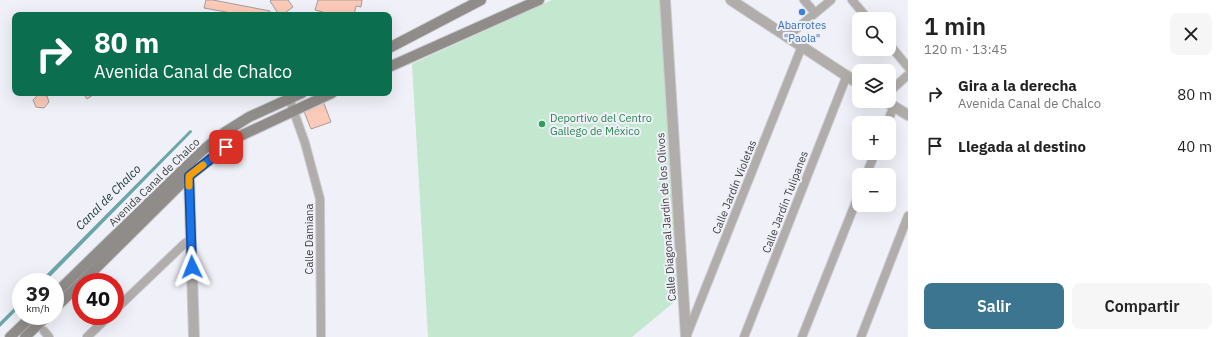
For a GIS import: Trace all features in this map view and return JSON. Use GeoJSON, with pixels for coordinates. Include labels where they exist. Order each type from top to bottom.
{"type":"FeatureCollection","features":[{"type":"Feature","properties":{"kind":"main road"},"geometry":{"type":"LineString","coordinates":[[392,46],[481,0]]}},
{"type":"Feature","properties":{"kind":"main road"},"geometry":{"type":"LineString","coordinates":[[392,66],[539,0]]}},
{"type":"Feature","properties":{"kind":"main road","name":"Avenida Canal de Chalco"},"geometry":{"type":"LineString","coordinates":[[91,273],[226,132],[249,117],[294,96]]}},
{"type":"Feature","properties":{"kind":"main road","name":"Avenida Canal de Chalco"},"geometry":{"type":"LineString","coordinates":[[64,285],[186,172],[238,137],[326,96]]}},
{"type":"Feature","properties":{"kind":"main road","name":"Avenida Canal de Chalco"},"geometry":{"type":"LineString","coordinates":[[64,299],[72,292]]}},
{"type":"Feature","properties":{"kind":"main road"},"geometry":{"type":"LineString","coordinates":[[10,337],[23,325]]}},
{"type":"Feature","properties":{"kind":"main road"},"geometry":{"type":"LineString","coordinates":[[25,337],[38,325]]}},
{"type":"Feature","properties":{"kind":"street","name":"Calle Diagonal Jardín de los Olivos"},"geometry":{"type":"LineString","coordinates":[[665,0],[686,337]]}},
{"type":"Feature","properties":{"kind":"street"},"geometry":{"type":"LineString","coordinates":[[731,0],[852,79]]}},
{"type":"Feature","properties":{"kind":"street"},"geometry":{"type":"LineString","coordinates":[[804,0],[815,13]]}},
{"type":"Feature","properties":{"kind":"street"},"geometry":{"type":"LineString","coordinates":[[788,36],[831,0]]}},
{"type":"Feature","properties":{"kind":"street"},"geometry":{"type":"LineString","coordinates":[[852,0],[862,12]]}},
{"type":"Feature","properties":{"kind":"street","name":"Calle Jardín Violetas"},"geometry":{"type":"LineString","coordinates":[[686,337],[802,46]]}},
{"type":"Feature","properties":{"kind":"street"},"geometry":{"type":"LineString","coordinates":[[896,52],[908,67]]}},
{"type":"Feature","properties":{"kind":"street"},"geometry":{"type":"LineString","coordinates":[[896,86],[908,75]]}},
{"type":"Feature","properties":{"kind":"street","name":"Calle Jardín Tulipanes"},"geometry":{"type":"LineString","coordinates":[[744,337],[847,76]]}},
{"type":"Feature","properties":{"kind":"street","name":"Calle Damiana"},"geometry":{"type":"LineString","coordinates":[[289,98],[305,143],[320,199],[321,337]]}},
{"type":"Feature","properties":{"kind":"street"},"geometry":{"type":"LineString","coordinates":[[896,108],[908,115]]}},
{"type":"Feature","properties":{"kind":"street"},"geometry":{"type":"LineString","coordinates":[[186,172],[191,239],[194,337]]}},
{"type":"Feature","properties":{"kind":"street"},"geometry":{"type":"LineString","coordinates":[[802,337],[852,212]]}},
{"type":"Feature","properties":{"kind":"street"},"geometry":{"type":"LineString","coordinates":[[861,337],[908,216]]}},
{"type":"Feature","properties":{"kind":"street"},"geometry":{"type":"LineString","coordinates":[[124,301],[191,239]]}},
{"type":"Feature","properties":{"kind":"street"},"geometry":{"type":"LineString","coordinates":[[87,337],[100,325]]}},
{"type":"Feature","properties":{"kind":"green space","name":"Deportivo del Centro Gallego de México"},"geometry":{"type":"Polygon","coordinates":[[[552,0],[660,0],[679,298],[632,337],[428,337],[412,64],[552,0]]]}},
{"type":"Feature","properties":{"kind":"water"},"geometry":{"type":"Polygon","coordinates":[[[190,130],[192,131],[54,273],[48,273],[190,130]]]}},
{"type":"Feature","properties":{"kind":"water"},"geometry":{"type":"Polygon","coordinates":[[[12,310],[12,315],[0,327],[0,322],[12,310]]]}},
{"type":"Feature","properties":{"kind":"building"},"geometry":{"type":"Polygon","coordinates":[[[206,0],[213,0],[270,11],[226,12],[204,8],[206,0]]]}},
{"type":"Feature","properties":{"kind":"building"},"geometry":{"type":"Polygon","coordinates":[[[288,0],[293,7],[286,12],[277,12],[270,1],[288,0]]]}},
{"type":"Feature","properties":{"kind":"building"},"geometry":{"type":"Polygon","coordinates":[[[318,0],[362,0],[361,7],[356,6],[355,12],[323,12],[315,10],[318,0]]]}},
{"type":"Feature","properties":{"kind":"building"},"geometry":{"type":"Polygon","coordinates":[[[37,96],[47,96],[49,102],[44,108],[36,107],[33,100],[37,96]]]}},
{"type":"Feature","properties":{"kind":"building"},"geometry":{"type":"Polygon","coordinates":[[[323,101],[331,122],[311,129],[303,109],[323,101]]]}},
{"type":"Feature","properties":{"kind":"slow traffic"},"geometry":{"type":"LineString","coordinates":[[189,186],[189,176],[203,165]]}},
{"type":"Feature","properties":{"kind":"place","name":"Abarrotes \"Paola\""},"geometry":{"type":"Point","coordinates":[802,12]}},
{"type":"Feature","properties":{"kind":"place","name":"Deportivo del Centro Gallego de México"},"geometry":{"type":"Point","coordinates":[542,124]}},
{"type":"Feature","properties":{"kind":"route"},"geometry":{"type":"LineString","coordinates":[[192,267],[189,176],[226,147]]}},
{"type":"Feature","properties":{"kind":"water label","name":"Canal de Chalco"},"geometry":{"type":"Point","coordinates":[108,197]}}]}
